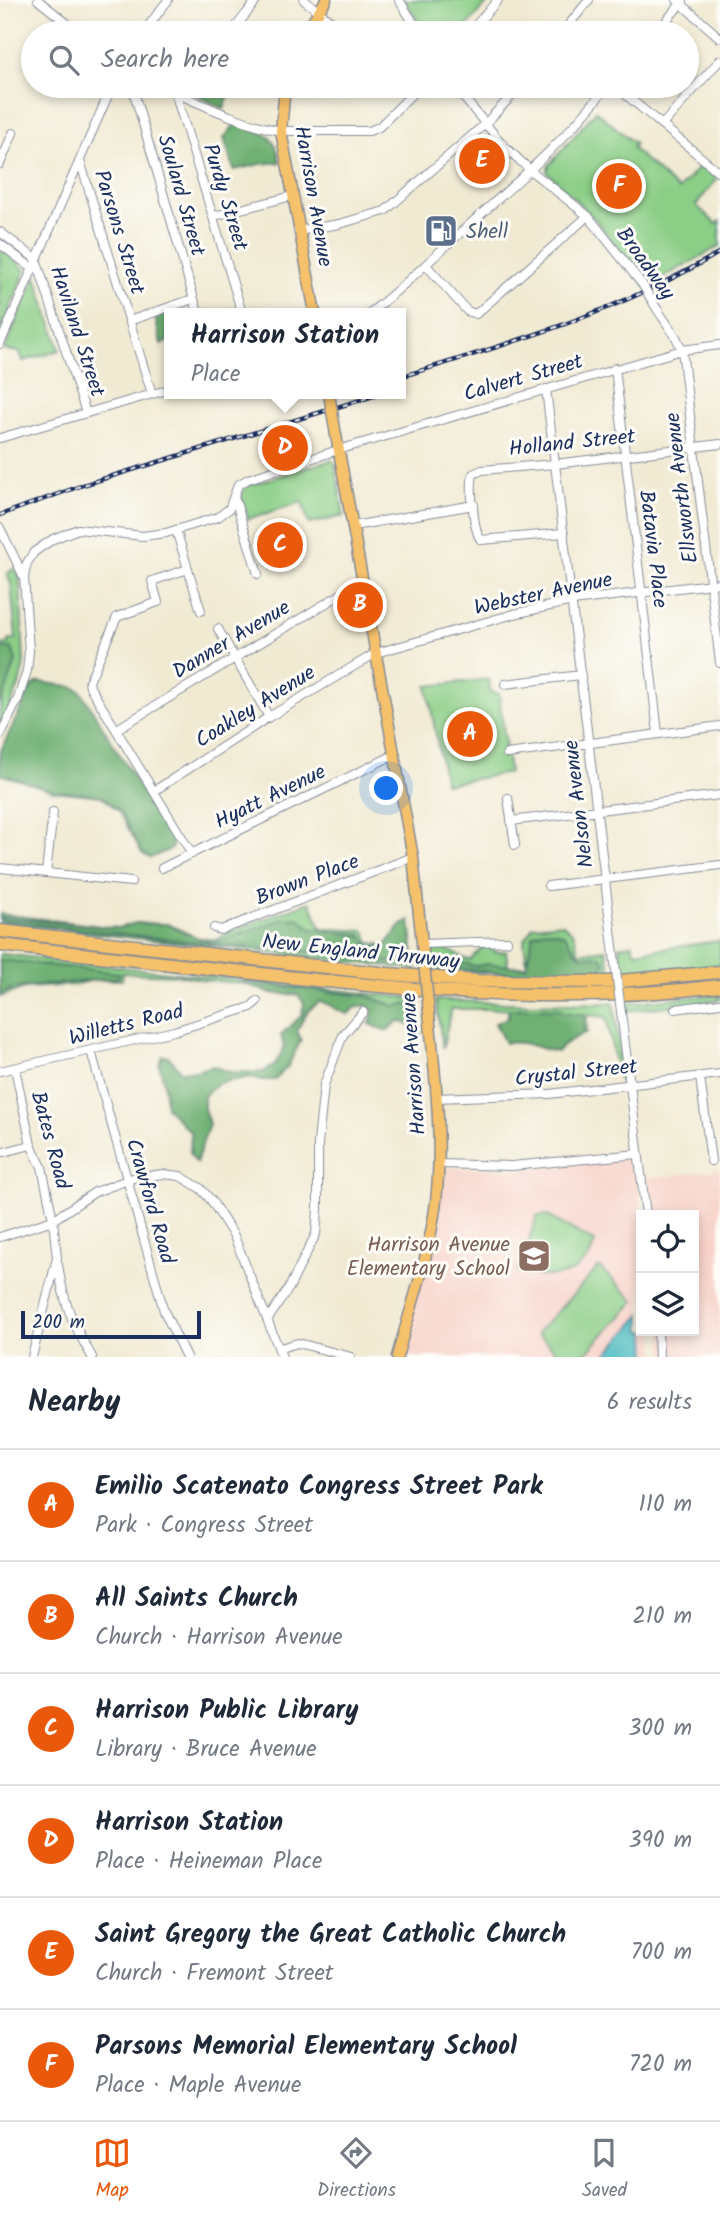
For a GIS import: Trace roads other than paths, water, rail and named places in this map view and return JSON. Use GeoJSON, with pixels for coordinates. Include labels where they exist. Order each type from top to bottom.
{"type":"FeatureCollection","features":[{"type":"Feature","properties":{"kind":"highway","name":"New England Thruway"},"geometry":{"type":"LineString","coordinates":[[0,931],[465,981],[586,982],[720,972]]}},
{"type":"Feature","properties":{"kind":"highway","name":"New England Thruway"},"geometry":{"type":"LineString","coordinates":[[0,945],[456,993],[587,996],[720,986]]}},
{"type":"Feature","properties":{"kind":"main road"},"geometry":{"type":"LineString","coordinates":[[312,21],[326,0]]}},
{"type":"Feature","properties":{"kind":"main road","name":"Harrison Avenue"},"geometry":{"type":"LineString","coordinates":[[284,98],[281,131],[314,308]]}},
{"type":"Feature","properties":{"kind":"main road","name":"Harrison Avenue"},"geometry":{"type":"LineString","coordinates":[[330,399],[413,858],[436,1098],[439,1164],[436,1205],[397,1357]]}},
{"type":"Feature","properties":{"kind":"street"},"geometry":{"type":"LineString","coordinates":[[38,0],[64,21]]}},
{"type":"Feature","properties":{"kind":"street"},"geometry":{"type":"LineString","coordinates":[[152,21],[168,0]]}},
{"type":"Feature","properties":{"kind":"street"},"geometry":{"type":"LineString","coordinates":[[240,21],[257,0]]}},
{"type":"Feature","properties":{"kind":"street"},"geometry":{"type":"LineString","coordinates":[[304,0],[331,21]]}},
{"type":"Feature","properties":{"kind":"street"},"geometry":{"type":"LineString","coordinates":[[399,0],[412,21]]}},
{"type":"Feature","properties":{"kind":"street"},"geometry":{"type":"LineString","coordinates":[[480,21],[498,0]]}},
{"type":"Feature","properties":{"kind":"street"},"geometry":{"type":"LineString","coordinates":[[572,21],[589,0]]}},
{"type":"Feature","properties":{"kind":"street"},"geometry":{"type":"LineString","coordinates":[[665,21],[681,1],[720,38]]}},
{"type":"Feature","properties":{"kind":"street"},"geometry":{"type":"LineString","coordinates":[[699,84],[720,61]]}},
{"type":"Feature","properties":{"kind":"street"},"geometry":{"type":"LineString","coordinates":[[0,344],[107,98]]}},
{"type":"Feature","properties":{"kind":"street","name":"Soulard Street"},"geometry":{"type":"LineString","coordinates":[[135,98],[196,308]]}},
{"type":"Feature","properties":{"kind":"street","name":"Purdy Street"},"geometry":{"type":"LineString","coordinates":[[177,98],[242,308]]}},
{"type":"Feature","properties":{"kind":"street"},"geometry":{"type":"LineString","coordinates":[[190,98],[228,115],[281,131],[374,130],[407,98]]}},
{"type":"Feature","properties":{"kind":"street","name":"Broadway"},"geometry":{"type":"LineString","coordinates":[[464,98],[530,170],[589,216],[642,284],[682,349]]}},
{"type":"Feature","properties":{"kind":"street"},"geometry":{"type":"LineString","coordinates":[[298,231],[339,224],[385,211],[485,124],[510,98]]}},
{"type":"Feature","properties":{"kind":"street"},"geometry":{"type":"LineString","coordinates":[[376,308],[530,170],[597,98]]}},
{"type":"Feature","properties":{"kind":"street"},"geometry":{"type":"LineString","coordinates":[[629,98],[719,169]]}},
{"type":"Feature","properties":{"kind":"street"},"geometry":{"type":"LineString","coordinates":[[662,125],[686,98]]}},
{"type":"Feature","properties":{"kind":"street"},"geometry":{"type":"LineString","coordinates":[[0,164],[2,152],[13,133]]}},
{"type":"Feature","properties":{"kind":"street","name":"Parsons Street"},"geometry":{"type":"LineString","coordinates":[[80,161],[152,394]]}},
{"type":"Feature","properties":{"kind":"street"},"geometry":{"type":"LineString","coordinates":[[214,216],[292,196]]}},
{"type":"Feature","properties":{"kind":"street"},"geometry":{"type":"LineString","coordinates":[[426,265],[467,311],[476,314],[589,216]]}},
{"type":"Feature","properties":{"kind":"street"},"geometry":{"type":"LineString","coordinates":[[0,232],[36,259]]}},
{"type":"Feature","properties":{"kind":"street"},"geometry":{"type":"LineString","coordinates":[[0,244],[32,268]]}},
{"type":"Feature","properties":{"kind":"street","name":"Haviland Street"},"geometry":{"type":"LineString","coordinates":[[36,259],[86,413]]}},
{"type":"Feature","properties":{"kind":"street"},"geometry":{"type":"LineString","coordinates":[[167,308],[193,299]]}},
{"type":"Feature","properties":{"kind":"street"},"geometry":{"type":"LineString","coordinates":[[129,321],[164,309]]}},
{"type":"Feature","properties":{"kind":"street","name":"Calvert Street"},"geometry":{"type":"LineString","coordinates":[[24,577],[34,552],[53,539],[78,529],[143,536],[176,530],[222,515],[229,509],[233,493],[242,482],[338,450],[682,349],[720,345]]}},
{"type":"Feature","properties":{"kind":"street","name":"Ellsworth Avenue"},"geometry":{"type":"LineString","coordinates":[[682,349],[715,584],[720,663]]}},
{"type":"Feature","properties":{"kind":"street","name":"Batavia Place"},"geometry":{"type":"LineString","coordinates":[[615,369],[658,733]]}},
{"type":"Feature","properties":{"kind":"street","name":"Nelson Avenue"},"geometry":{"type":"LineString","coordinates":[[545,389],[645,1210]]}},
{"type":"Feature","properties":{"kind":"street"},"geometry":{"type":"LineString","coordinates":[[0,438],[164,391]]}},
{"type":"Feature","properties":{"kind":"street","name":"Holland Street"},"geometry":{"type":"LineString","coordinates":[[474,505],[472,476],[475,471],[720,444]]}},
{"type":"Feature","properties":{"kind":"street"},"geometry":{"type":"LineString","coordinates":[[233,493],[258,574]]}},
{"type":"Feature","properties":{"kind":"street"},"geometry":{"type":"LineString","coordinates":[[353,526],[474,505],[478,538],[487,540],[564,533]]}},
{"type":"Feature","properties":{"kind":"street"},"geometry":{"type":"LineString","coordinates":[[0,528],[24,577],[29,650],[27,671],[18,699],[0,736]]}},
{"type":"Feature","properties":{"kind":"street"},"geometry":{"type":"LineString","coordinates":[[176,530],[201,611]]}},
{"type":"Feature","properties":{"kind":"street"},"geometry":{"type":"LineString","coordinates":[[188,569],[152,581],[158,602],[117,617],[89,684],[192,854]]}},
{"type":"Feature","properties":{"kind":"street","name":"Danner Avenue"},"geometry":{"type":"LineString","coordinates":[[117,729],[363,581]]}},
{"type":"Feature","properties":{"kind":"street","name":"Webster Avenue"},"geometry":{"type":"LineString","coordinates":[[376,653],[514,614],[572,601],[715,584]]}},
{"type":"Feature","properties":{"kind":"street"},"geometry":{"type":"LineString","coordinates":[[218,629],[269,717]]}},
{"type":"Feature","properties":{"kind":"street","name":"Coakley Avenue"},"geometry":{"type":"LineString","coordinates":[[154,791],[269,717],[376,653]]}},
{"type":"Feature","properties":{"kind":"street"},"geometry":{"type":"LineString","coordinates":[[505,684],[581,675]]}},
{"type":"Feature","properties":{"kind":"street"},"geometry":{"type":"LineString","coordinates":[[507,754],[720,726]]}},
{"type":"Feature","properties":{"kind":"street","name":"Hyatt Avenue"},"geometry":{"type":"LineString","coordinates":[[162,868],[394,755]]}},
{"type":"Feature","properties":{"kind":"street"},"geometry":{"type":"LineString","coordinates":[[511,821],[720,795]]}},
{"type":"Feature","properties":{"kind":"street"},"geometry":{"type":"LineString","coordinates":[[508,798],[515,845]]}},
{"type":"Feature","properties":{"kind":"street"},"geometry":{"type":"LineString","coordinates":[[46,873],[53,812]]}},
{"type":"Feature","properties":{"kind":"street","name":"Brown Place"},"geometry":{"type":"LineString","coordinates":[[214,928],[221,930],[413,858]]}},
{"type":"Feature","properties":{"kind":"street"},"geometry":{"type":"LineString","coordinates":[[548,886],[720,865]]}},
{"type":"Feature","properties":{"kind":"street"},"geometry":{"type":"LineString","coordinates":[[0,869],[131,883]]}},
{"type":"Feature","properties":{"kind":"street"},"geometry":{"type":"LineString","coordinates":[[423,949],[506,941]]}},
{"type":"Feature","properties":{"kind":"street","name":"Willetts Road"},"geometry":{"type":"LineString","coordinates":[[0,1071],[217,1019],[251,1007],[257,1001]]}},
{"type":"Feature","properties":{"kind":"street"},"geometry":{"type":"LineString","coordinates":[[675,1009],[720,1003]]}},
{"type":"Feature","properties":{"kind":"street"},"geometry":{"type":"LineString","coordinates":[[268,1319],[289,1288],[316,1234],[318,1143],[324,1085],[343,1035],[363,1012]]}},
{"type":"Feature","properties":{"kind":"street","name":"Crawford Road"},"geometry":{"type":"LineString","coordinates":[[91,1051],[164,1311],[186,1357]]}},
{"type":"Feature","properties":{"kind":"street","name":"Bates Road"},"geometry":{"type":"LineString","coordinates":[[15,1068],[31,1145],[41,1167],[53,1220],[57,1258]]}},
{"type":"Feature","properties":{"kind":"street","name":"Crystal Street"},"geometry":{"type":"LineString","coordinates":[[436,1098],[512,1097],[720,1074]]}},
{"type":"Feature","properties":{"kind":"street"},"geometry":{"type":"LineString","coordinates":[[700,1077],[711,1161]]}},
{"type":"Feature","properties":{"kind":"street"},"geometry":{"type":"LineString","coordinates":[[0,1153],[31,1145]]}},
{"type":"Feature","properties":{"kind":"street"},"geometry":{"type":"LineString","coordinates":[[439,1164],[512,1166],[638,1154]]}},
{"type":"Feature","properties":{"kind":"street"},"geometry":{"type":"LineString","coordinates":[[0,1237],[53,1220],[94,1192],[127,1180],[163,1174],[180,1176],[200,1188],[211,1200],[234,1236],[281,1353],[298,1343],[351,1357]]}},
{"type":"Feature","properties":{"kind":"street"},"geometry":{"type":"LineString","coordinates":[[32,1357],[57,1258]]}},
{"type":"Feature","properties":{"kind":"street"},"geometry":{"type":"LineString","coordinates":[[57,1258],[70,1318],[92,1357]]}},
{"type":"Feature","properties":{"kind":"street"},"geometry":{"type":"LineString","coordinates":[[658,1336],[659,1357]]}},
{"type":"Feature","properties":{"kind":"water"},"geometry":{"type":"Polygon","coordinates":[[[636,1321],[636,1336],[646,1336],[647,1357],[604,1357],[636,1321]]]}},
{"type":"Feature","properties":{"kind":"railway"},"geometry":{"type":"LineString","coordinates":[[406,375],[524,338],[604,309],[720,252]]}},
{"type":"Feature","properties":{"kind":"railway"},"geometry":{"type":"LineString","coordinates":[[0,515],[83,485],[364,399]]}},
{"type":"Feature","properties":{"kind":"place","name":"Saint Gregory the Great Catholic Church"},"geometry":{"type":"Point","coordinates":[482,161]}},
{"type":"Feature","properties":{"kind":"place","name":"Parsons Memorial Elementary School"},"geometry":{"type":"Point","coordinates":[619,186]}},
{"type":"Feature","properties":{"kind":"place","name":"Shell"},"geometry":{"type":"Point","coordinates":[441,231]}},
{"type":"Feature","properties":{"kind":"place","name":"Harrison Station"},"geometry":{"type":"Point","coordinates":[285,448]}},
{"type":"Feature","properties":{"kind":"place","name":"Harrison Public Library"},"geometry":{"type":"Point","coordinates":[280,545]}},
{"type":"Feature","properties":{"kind":"place","name":"All Saints Church"},"geometry":{"type":"Point","coordinates":[360,605]}},
{"type":"Feature","properties":{"kind":"place","name":"Emilio Scatenato Congress Street Park"},"geometry":{"type":"Point","coordinates":[470,734]}},
{"type":"Feature","properties":{"kind":"place","name":"Harrison Avenue Elementary School"},"geometry":{"type":"Point","coordinates":[534,1256]}}]}
